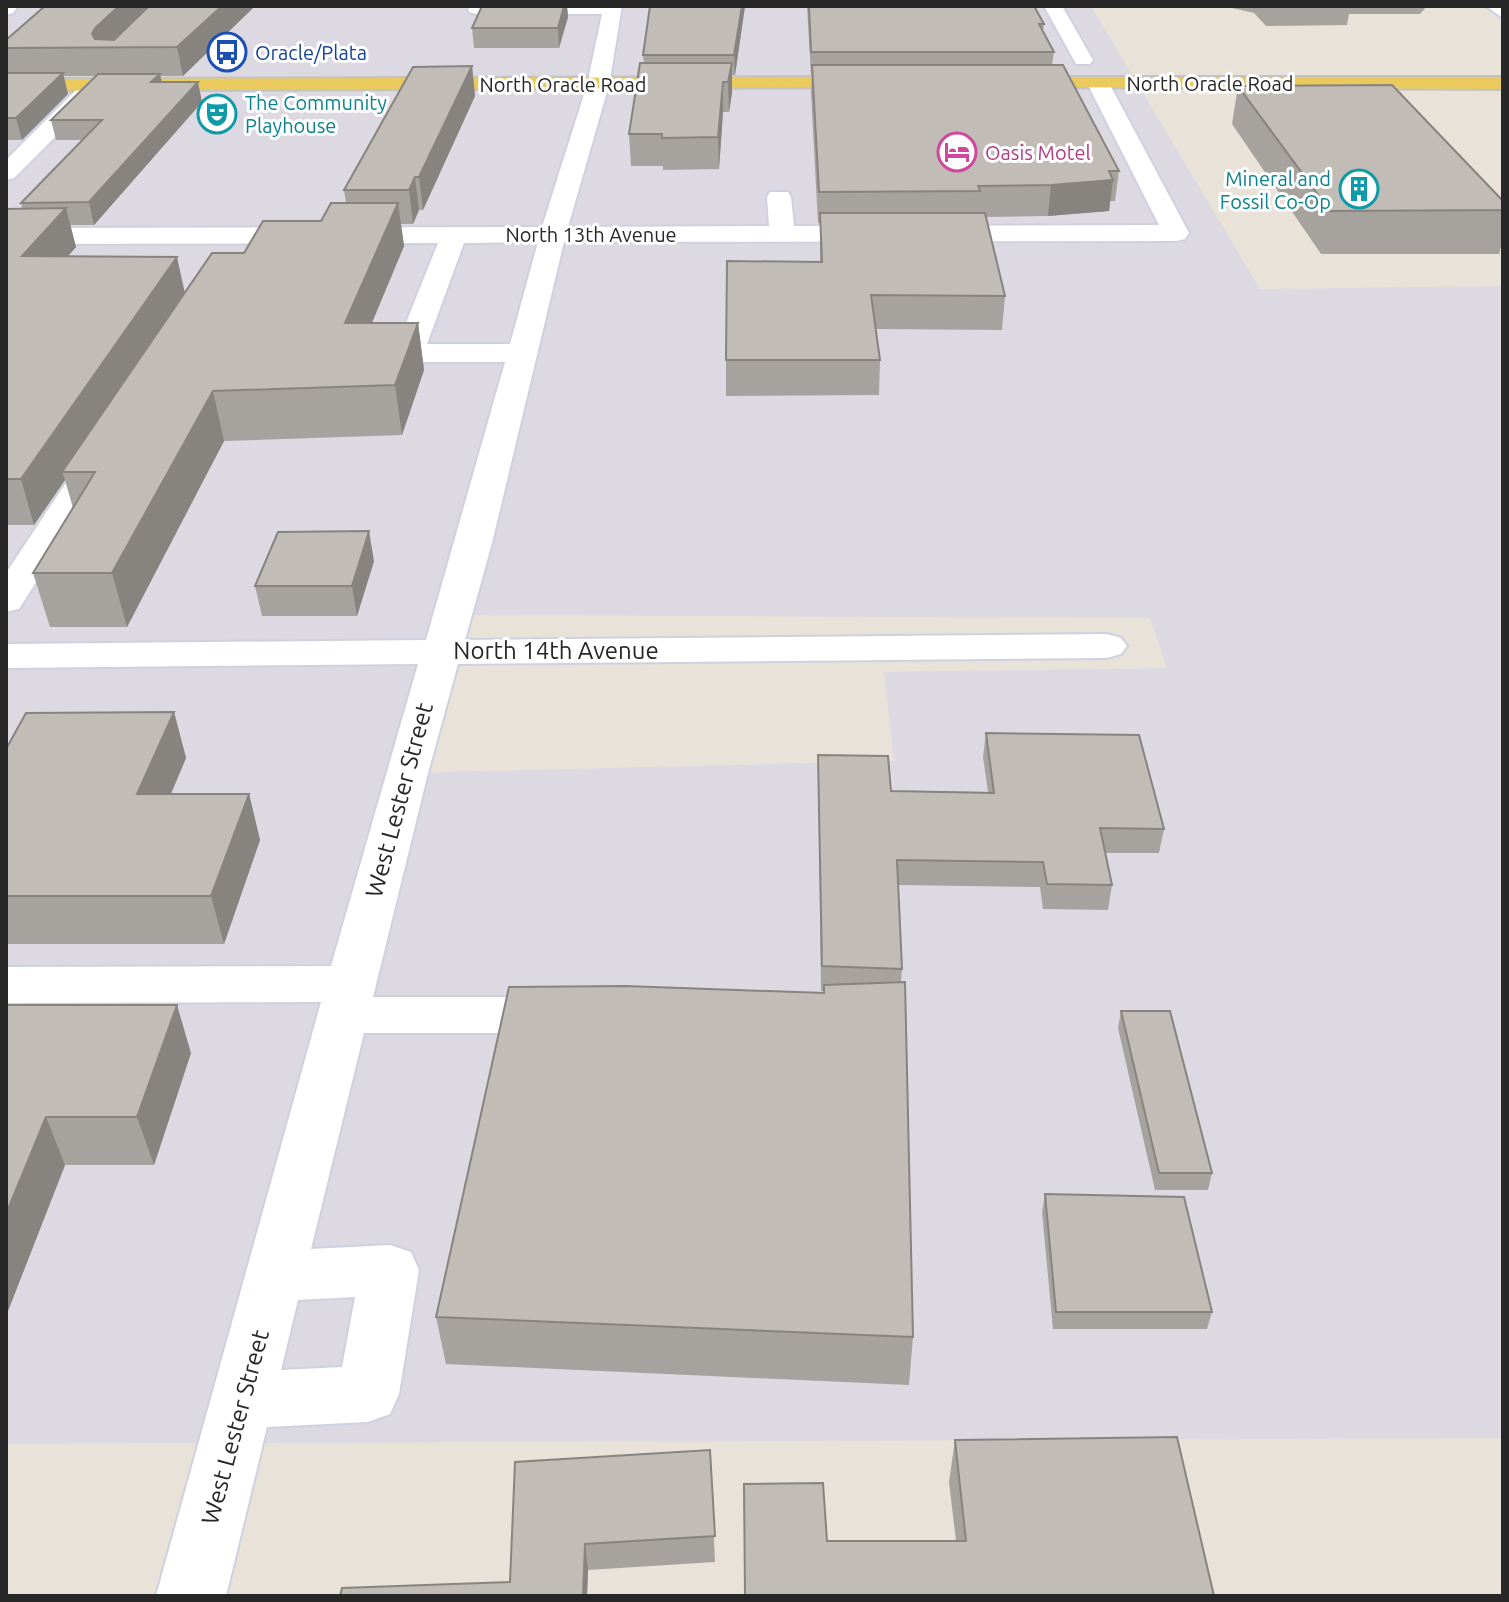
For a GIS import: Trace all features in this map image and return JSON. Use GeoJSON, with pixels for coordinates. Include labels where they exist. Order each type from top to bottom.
{"type":"FeatureCollection","features":[{"type":"Feature","properties":{"kind":"main road","name":"North Oracle Road"},"geometry":{"type":"LineString","coordinates":[[1053,60],[1092,68],[1503,83]]}},
{"type":"Feature","properties":{"kind":"main road","name":"North Oracle Road"},"geometry":{"type":"LineString","coordinates":[[6,85],[94,85],[602,68],[894,83]]}},
{"type":"Feature","properties":{"kind":"main road","name":"North Oracle Road"},"geometry":{"type":"LineString","coordinates":[[993,83],[1092,68]]}},
{"type":"Feature","properties":{"kind":"street"},"geometry":{"type":"LineString","coordinates":[[1053,6],[1092,68]]}},
{"type":"Feature","properties":{"kind":"street"},"geometry":{"type":"LineString","coordinates":[[1495,6],[1503,12]]}},
{"type":"Feature","properties":{"kind":"street"},"geometry":{"type":"LineString","coordinates":[[476,8],[613,7]]}},
{"type":"Feature","properties":{"kind":"street","name":"West Lester Street"},"geometry":{"type":"LineString","coordinates":[[191,1596],[346,1000],[440,651],[474,543],[553,235],[602,68],[613,7]]}},
{"type":"Feature","properties":{"kind":"street","name":"North 13th Avenue"},"geometry":{"type":"LineString","coordinates":[[6,236],[236,249],[454,235],[1176,233],[1092,68]]}},
{"type":"Feature","properties":{"kind":"street"},"geometry":{"type":"LineString","coordinates":[[6,173],[94,85]]}},
{"type":"Feature","properties":{"kind":"street"},"geometry":{"type":"LineString","coordinates":[[779,197],[782,234]]}},
{"type":"Feature","properties":{"kind":"street"},"geometry":{"type":"LineString","coordinates":[[454,235],[409,353],[523,353]]}},
{"type":"Feature","properties":{"kind":"street"},"geometry":{"type":"LineString","coordinates":[[6,601],[117,431]]}},
{"type":"Feature","properties":{"kind":"street","name":"North 14th Avenue"},"geometry":{"type":"LineString","coordinates":[[6,656],[1107,646]]}},
{"type":"Feature","properties":{"kind":"street"},"geometry":{"type":"LineString","coordinates":[[6,985],[603,1015]]}},
{"type":"Feature","properties":{"kind":"street"},"geometry":{"type":"LineString","coordinates":[[242,1400],[368,1394],[390,1270],[275,1276]]}},
{"type":"Feature","properties":{"kind":"shaded area"},"geometry":{"type":"Polygon","coordinates":[[[6,6],[1091,6],[1260,289],[1503,286],[1503,1438],[6,1444],[6,6]],[[453,615],[406,773],[894,761],[884,672],[1167,668],[1150,618],[453,615]]]}},
{"type":"Feature","properties":{"kind":"building"},"geometry":{"type":"Polygon","coordinates":[[[45,6],[119,6],[92,34],[95,39],[114,40],[149,6],[222,6],[177,47],[6,48],[6,40],[45,6]]]}},
{"type":"Feature","properties":{"kind":"building"},"geometry":{"type":"Polygon","coordinates":[[[482,6],[564,6],[558,28],[472,28],[482,6]]]}},
{"type":"Feature","properties":{"kind":"building"},"geometry":{"type":"Polygon","coordinates":[[[650,6],[742,6],[734,55],[643,55],[650,6]]]}},
{"type":"Feature","properties":{"kind":"building"},"geometry":{"type":"Polygon","coordinates":[[[809,6],[1034,6],[1044,24],[1039,24],[1054,52],[811,52],[809,6]]]}},
{"type":"Feature","properties":{"kind":"building"},"geometry":{"type":"Polygon","coordinates":[[[640,63],[732,63],[728,82],[723,82],[718,137],[662,138],[662,134],[629,134],[640,63]]]}},
{"type":"Feature","properties":{"kind":"building"},"geometry":{"type":"Polygon","coordinates":[[[812,65],[1063,65],[1119,171],[1109,171],[1113,180],[978,186],[980,191],[819,192],[812,65]]]}},
{"type":"Feature","properties":{"kind":"building"},"geometry":{"type":"Polygon","coordinates":[[[472,66],[419,177],[415,177],[409,190],[344,190],[413,67],[472,66]]]}},
{"type":"Feature","properties":{"kind":"building"},"geometry":{"type":"Polygon","coordinates":[[[6,73],[63,73],[16,118],[6,118],[6,73]]]}},
{"type":"Feature","properties":{"kind":"building"},"geometry":{"type":"Polygon","coordinates":[[[98,74],[160,74],[151,82],[198,82],[89,202],[21,203],[102,120],[51,120],[98,74]]]}},
{"type":"Feature","properties":{"kind":"building"},"geometry":{"type":"Polygon","coordinates":[[[1392,85],[1503,201],[1503,210],[1330,211],[1238,86],[1392,85]]]}},
{"type":"Feature","properties":{"kind":"building"},"geometry":{"type":"Polygon","coordinates":[[[331,203],[398,203],[345,323],[418,323],[395,385],[213,391],[112,573],[33,573],[95,472],[62,472],[212,253],[244,253],[263,221],[321,221],[331,203]]]}},
{"type":"Feature","properties":{"kind":"building"},"geometry":{"type":"Polygon","coordinates":[[[66,208],[22,256],[177,257],[21,479],[6,479],[6,209],[66,208]]]}},
{"type":"Feature","properties":{"kind":"building"},"geometry":{"type":"Polygon","coordinates":[[[820,213],[985,213],[1005,296],[871,295],[880,360],[726,360],[727,261],[822,262],[820,213]]]}},
{"type":"Feature","properties":{"kind":"building"},"geometry":{"type":"Polygon","coordinates":[[[369,531],[352,586],[255,586],[278,532],[369,531]]]}},
{"type":"Feature","properties":{"kind":"building"},"geometry":{"type":"Polygon","coordinates":[[[174,712],[137,794],[249,794],[211,896],[6,896],[6,749],[26,713],[174,712]]]}},
{"type":"Feature","properties":{"kind":"building"},"geometry":{"type":"Polygon","coordinates":[[[986,733],[1139,735],[1164,829],[1100,828],[1112,885],[1047,884],[1043,862],[897,860],[902,969],[822,966],[818,755],[888,756],[891,791],[994,793],[986,733]]]}},
{"type":"Feature","properties":{"kind":"building"},"geometry":{"type":"Polygon","coordinates":[[[905,982],[913,1337],[436,1317],[509,987],[625,986],[824,993],[824,985],[905,982]]]}},
{"type":"Feature","properties":{"kind":"building"},"geometry":{"type":"Polygon","coordinates":[[[6,1005],[177,1005],[137,1117],[46,1117],[6,1214],[6,1005]]]}},
{"type":"Feature","properties":{"kind":"building"},"geometry":{"type":"Polygon","coordinates":[[[1121,1011],[1170,1011],[1212,1173],[1159,1173],[1121,1011]]]}},
{"type":"Feature","properties":{"kind":"building"},"geometry":{"type":"Polygon","coordinates":[[[1045,1194],[1184,1197],[1212,1312],[1056,1312],[1045,1194]]]}},
{"type":"Feature","properties":{"kind":"building"},"geometry":{"type":"Polygon","coordinates":[[[1177,1437],[1214,1596],[745,1596],[744,1484],[823,1483],[827,1541],[966,1541],[955,1440],[1177,1437]]]}},
{"type":"Feature","properties":{"kind":"building"},"geometry":{"type":"Polygon","coordinates":[[[710,1450],[715,1536],[585,1544],[583,1596],[340,1596],[342,1588],[510,1582],[515,1462],[710,1450]]]}},
{"type":"Feature","properties":{"kind":"place","name":"Oracle/Plata"},"geometry":{"type":"Point","coordinates":[227,52]}},
{"type":"Feature","properties":{"kind":"place","name":"The Community Playhouse"},"geometry":{"type":"Point","coordinates":[217,114]}},
{"type":"Feature","properties":{"kind":"place","name":"Oasis Motel"},"geometry":{"type":"Point","coordinates":[957,152]}},
{"type":"Feature","properties":{"kind":"place","name":"Mineral and Fossil Co-Op"},"geometry":{"type":"Point","coordinates":[1359,189]}}]}
